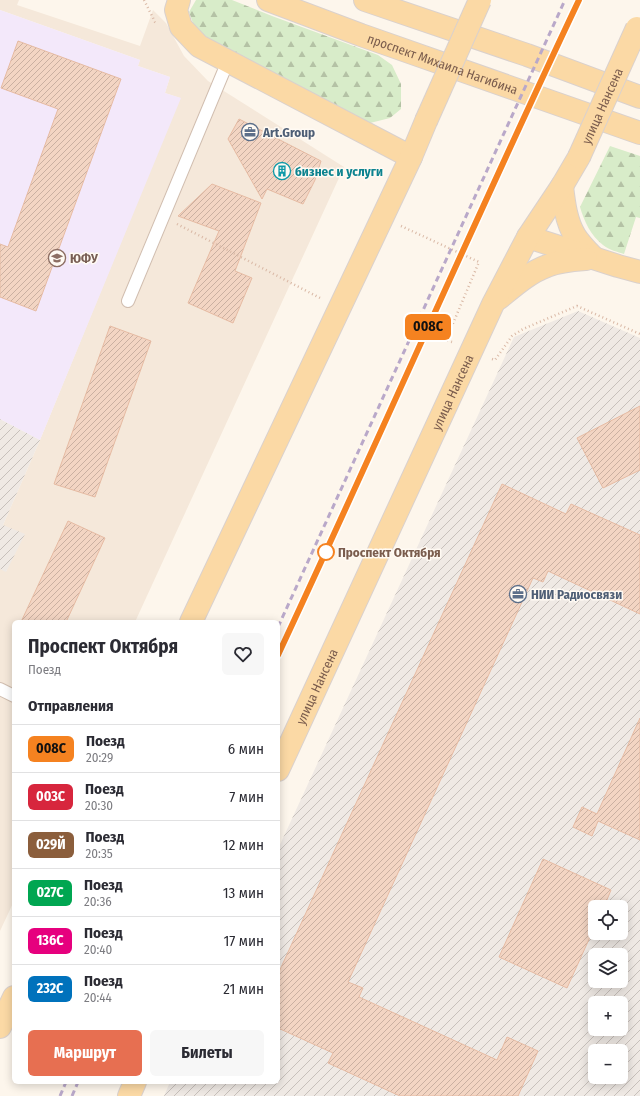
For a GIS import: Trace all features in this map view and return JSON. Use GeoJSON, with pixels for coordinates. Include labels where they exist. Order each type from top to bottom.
{"type":"FeatureCollection","features":[{"type":"Feature","properties":{"kind":"main road"},"geometry":{"type":"LineString","coordinates":[[179,0],[176,10],[181,27],[199,46],[411,157]]}},
{"type":"Feature","properties":{"kind":"main road","name":"проспект Михаила Нагибина"},"geometry":{"type":"LineString","coordinates":[[268,0],[361,35],[640,133]]}},
{"type":"Feature","properties":{"kind":"main road"},"geometry":{"type":"LineString","coordinates":[[365,0],[527,55],[640,97]]}},
{"type":"Feature","properties":{"kind":"main road"},"geometry":{"type":"LineString","coordinates":[[192,620],[411,157],[480,0]]}},
{"type":"Feature","properties":{"kind":"main road","name":"улица Нансена"},"geometry":{"type":"LineString","coordinates":[[280,766],[493,304],[528,237],[562,186],[579,157],[638,26]]}},
{"type":"Feature","properties":{"kind":"main road"},"geometry":{"type":"LineString","coordinates":[[562,186],[565,208],[571,228],[579,242],[594,258]]}},
{"type":"Feature","properties":{"kind":"main road"},"geometry":{"type":"LineString","coordinates":[[528,237],[640,272]]}},
{"type":"Feature","properties":{"kind":"main road"},"geometry":{"type":"LineString","coordinates":[[493,304],[525,278],[547,266],[574,260],[594,258]]}},
{"type":"Feature","properties":{"kind":"main road"},"geometry":{"type":"LineString","coordinates":[[0,1027],[12,1001]]}},
{"type":"Feature","properties":{"kind":"main road"},"geometry":{"type":"LineString","coordinates":[[129,1096],[134,1084]]}},
{"type":"Feature","properties":{"kind":"lane"},"geometry":{"type":"LineString","coordinates":[[128,301],[228,61]]}},
{"type":"Feature","properties":{"kind":"lane"},"geometry":{"type":"LineString","coordinates":[[0,689],[12,695]]}},
{"type":"Feature","properties":{"kind":"path"},"geometry":{"type":"LineString","coordinates":[[163,217],[339,307]]}},
{"type":"Feature","properties":{"kind":"path"},"geometry":{"type":"LineString","coordinates":[[399,225],[479,262],[446,340],[495,360],[512,336],[523,328],[577,306],[640,334]]}},
{"type":"Feature","properties":{"kind":"shaded area"},"geometry":{"type":"Polygon","coordinates":[[[0,0],[19,0],[17,5],[140,46],[153,10],[166,23],[184,56],[208,81],[344,167],[136,620],[12,620],[12,905],[0,931],[0,569],[7,571],[3,525],[40,440],[180,98],[165,93],[170,77],[138,66],[140,60],[0,10],[0,0]]]}},
{"type":"Feature","properties":{"kind":"shaded area","name":"ЮФУ"},"geometry":{"type":"Polygon","coordinates":[[[0,10],[140,60],[138,66],[170,77],[165,93],[181,98],[40,440],[0,419],[0,10]]]}},
{"type":"Feature","properties":{"kind":"shaded area","name":"НИИ Радиосвязи"},"geometry":{"type":"Polygon","coordinates":[[[578,311],[640,338],[640,1096],[164,1096],[169,1084],[280,1084],[280,845],[514,337],[578,311]]]}},
{"type":"Feature","properties":{"kind":"shaded area"},"geometry":{"type":"Polygon","coordinates":[[[0,419],[40,440],[3,525],[25,534],[6,572],[0,569],[0,419]]]}},
{"type":"Feature","properties":{"kind":"green space"},"geometry":{"type":"Polygon","coordinates":[[[196,0],[232,0],[378,55],[392,65],[401,84],[401,109],[390,118],[370,123],[216,45],[194,26],[189,12],[196,0]]]}},
{"type":"Feature","properties":{"kind":"green space"},"geometry":{"type":"Polygon","coordinates":[[[610,146],[640,156],[640,218],[636,217],[624,254],[608,248],[595,237],[588,228],[580,207],[610,146]]]}},
{"type":"Feature","properties":{"kind":"building"},"geometry":{"type":"Polygon","coordinates":[[[18,41],[121,79],[36,311],[0,297],[0,244],[8,247],[58,109],[1,88],[18,41]]]}},
{"type":"Feature","properties":{"kind":"building","name":"бизнес и услуги"},"geometry":{"type":"Polygon","coordinates":[[[239,119],[321,161],[315,180],[303,204],[267,189],[262,199],[228,139],[239,119]]]}},
{"type":"Feature","properties":{"kind":"building"},"geometry":{"type":"Polygon","coordinates":[[[212,184],[261,203],[235,271],[252,278],[233,323],[188,303],[219,231],[178,216],[212,184]]]}},
{"type":"Feature","properties":{"kind":"building"},"geometry":{"type":"Polygon","coordinates":[[[110,326],[151,341],[95,497],[54,484],[110,326]]]}},
{"type":"Feature","properties":{"kind":"building"},"geometry":{"type":"Polygon","coordinates":[[[640,406],[640,470],[603,488],[577,438],[640,406]]]}},
{"type":"Feature","properties":{"kind":"building"},"geometry":{"type":"Polygon","coordinates":[[[502,484],[566,514],[571,504],[640,535],[640,614],[548,571],[543,582],[533,578],[348,982],[363,988],[359,997],[497,1060],[507,1037],[538,1051],[518,1096],[400,1096],[328,1063],[333,1053],[280,1029],[280,970],[502,484]]]}},
{"type":"Feature","properties":{"kind":"building"},"geometry":{"type":"Polygon","coordinates":[[[68,521],[105,538],[67,620],[22,620],[68,521]]]}},
{"type":"Feature","properties":{"kind":"building"},"geometry":{"type":"Polygon","coordinates":[[[640,718],[640,840],[598,821],[592,836],[573,827],[582,807],[597,814],[640,718]]]}},
{"type":"Feature","properties":{"kind":"building"},"geometry":{"type":"Polygon","coordinates":[[[543,859],[611,890],[607,900],[588,900],[589,940],[567,988],[499,957],[543,859]]]}},
{"type":"Feature","properties":{"kind":"railway"},"geometry":{"type":"LineString","coordinates":[[280,623],[565,0]]}},
{"type":"Feature","properties":{"kind":"railway"},"geometry":{"type":"LineString","coordinates":[[280,651],[579,0]]}},
{"type":"Feature","properties":{"kind":"railway"},"geometry":{"type":"LineString","coordinates":[[60,1096],[65,1084]]}},
{"type":"Feature","properties":{"kind":"railway"},"geometry":{"type":"LineString","coordinates":[[72,1096],[77,1084]]}},
{"type":"Feature","properties":{"kind":"train","name":"008С"},"geometry":{"type":"LineString","coordinates":[[280,651],[579,0]]}},
{"type":"Feature","properties":{"kind":"place","name":"Art.Group"},"geometry":{"type":"Point","coordinates":[250,132]}},
{"type":"Feature","properties":{"kind":"place","name":"бизнес и услуги"},"geometry":{"type":"Point","coordinates":[282,171]}},
{"type":"Feature","properties":{"kind":"place","name":"ЮФУ"},"geometry":{"type":"Point","coordinates":[57,258]}},
{"type":"Feature","properties":{"kind":"place","name":"Проспект Октября"},"geometry":{"type":"Point","coordinates":[326,552]}},
{"type":"Feature","properties":{"kind":"place","name":"НИИ Радиосвязи"},"geometry":{"type":"Point","coordinates":[518,594]}}]}
